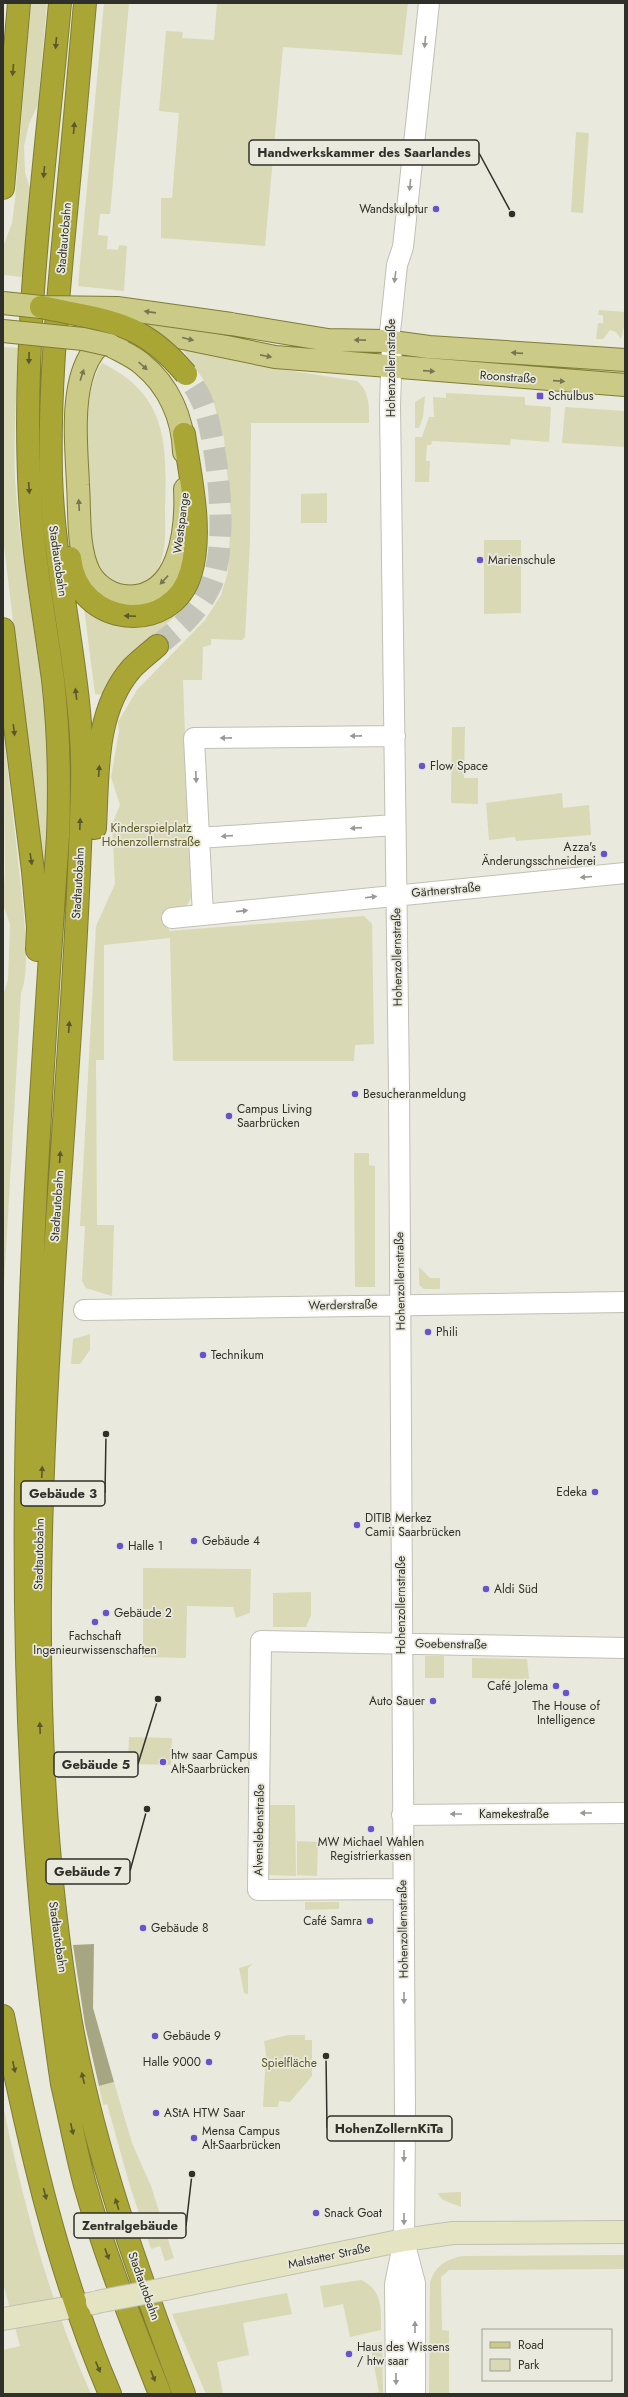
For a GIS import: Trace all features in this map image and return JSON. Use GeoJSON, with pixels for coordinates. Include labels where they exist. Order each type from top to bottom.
{"type":"FeatureCollection","features":[{"type":"Feature","properties":{"kind":"highway"},"geometry":{"type":"LineString","coordinates":[[3,188],[19,3]]}},
{"type":"Feature","properties":{"kind":"highway","name":"Stadtautobahn"},"geometry":{"type":"LineString","coordinates":[[60,3],[30,332],[27,417],[32,525],[53,682],[60,784],[58,836],[18,1415],[13,1558],[13,1633],[20,1790],[28,1882],[51,2032],[85,2183],[105,2249],[160,2394]]}},
{"type":"Feature","properties":{"kind":"highway","name":"Stadtautobahn"},"geometry":{"type":"LineString","coordinates":[[85,3],[54,334],[50,416],[53,522],[80,729],[82,780],[78,891],[50,1321],[40,1528],[38,1632],[42,1795],[59,1947],[72,2027],[90,2108],[128,2241],[184,2394]]}},
{"type":"Feature","properties":{"kind":"highway"},"geometry":{"type":"LineString","coordinates":[[41,307],[122,324],[156,343],[186,374]]}},
{"type":"Feature","properties":{"kind":"highway"},"geometry":{"type":"LineString","coordinates":[[54,334],[62,360],[66,521],[70,563],[77,585],[97,607],[123,616],[151,613],[174,600],[183,589],[191,573],[188,545],[194,506],[184,434]]}},
{"type":"Feature","properties":{"kind":"highway"},"geometry":{"type":"LineString","coordinates":[[3,629],[33,871],[38,927],[36,994],[41,1076]]}},
{"type":"Feature","properties":{"kind":"highway"},"geometry":{"type":"LineString","coordinates":[[78,891],[89,861],[95,832],[104,723],[111,703],[132,668],[158,646]]}},
{"type":"Feature","properties":{"kind":"highway"},"geometry":{"type":"LineString","coordinates":[[8,1662],[13,1633]]}},
{"type":"Feature","properties":{"kind":"highway"},"geometry":{"type":"LineString","coordinates":[[3,2016],[28,2127],[64,2268],[76,2306],[110,2394]]}},
{"type":"Feature","properties":{"kind":"main road"},"geometry":{"type":"LineString","coordinates":[[3,303],[41,307],[117,308],[328,340],[392,342]]}},
{"type":"Feature","properties":{"kind":"main road","name":"Westspange"},"geometry":{"type":"LineString","coordinates":[[188,545],[162,583],[144,594],[117,595],[106,591],[89,572],[80,532],[76,416],[78,386],[84,367],[94,350],[105,338],[122,330],[139,329],[275,358],[390,368]]}},
{"type":"Feature","properties":{"kind":"main road"},"geometry":{"type":"LineString","coordinates":[[3,331],[83,339],[110,345],[142,364],[164,388],[177,410],[184,434]]}},
{"type":"Feature","properties":{"kind":"main road","name":"Roonstraße"},"geometry":{"type":"LineString","coordinates":[[392,342],[429,347],[625,360]]}},
{"type":"Feature","properties":{"kind":"main road","name":"Roonstraße"},"geometry":{"type":"LineString","coordinates":[[390,368],[625,385]]}},
{"type":"Feature","properties":{"kind":"main road","name":"Malstatter Straße"},"geometry":{"type":"LineString","coordinates":[[3,2319],[165,2289],[404,2240],[453,2233],[625,2232]]}},
{"type":"Feature","properties":{"kind":"street","name":"Hohenzollernstraße"},"geometry":{"type":"LineString","coordinates":[[396,2394],[395,2284],[404,2240],[403,1889],[397,894],[390,368],[392,342],[390,332],[393,291],[397,265],[403,247],[429,3]]}},
{"type":"Feature","properties":{"kind":"street"},"geometry":{"type":"LineString","coordinates":[[203,915],[194,738],[395,736]]}},
{"type":"Feature","properties":{"kind":"street"},"geometry":{"type":"LineString","coordinates":[[198,838],[395,825]]}},
{"type":"Feature","properties":{"kind":"street","name":"Gärtnerstraße"},"geometry":{"type":"LineString","coordinates":[[172,918],[397,894],[625,874]]}},
{"type":"Feature","properties":{"kind":"street","name":"Werderstraße"},"geometry":{"type":"LineString","coordinates":[[84,1310],[400,1304],[625,1302]]}},
{"type":"Feature","properties":{"kind":"street","name":"Goebenstraße"},"geometry":{"type":"LineString","coordinates":[[261,1649],[261,1641],[625,1648]]}},
{"type":"Feature","properties":{"kind":"street","name":"Alvenslebenstraße"},"geometry":{"type":"LineString","coordinates":[[261,1649],[258,1890],[403,1889]]}},
{"type":"Feature","properties":{"kind":"street","name":"Kamekestraße"},"geometry":{"type":"LineString","coordinates":[[402,1815],[625,1813]]}},
{"type":"Feature","properties":{"kind":"street","name":"Hohenzollernstraße"},"geometry":{"type":"LineString","coordinates":[[404,2240],[415,2284],[415,2394]]}},
{"type":"Feature","properties":{"kind":"green space"},"geometry":{"type":"Polygon","coordinates":[[[31,3],[47,3],[38,104],[29,124],[24,146],[25,172],[30,189],[23,277],[3,275],[3,247],[12,223],[15,200],[31,3]]]}},
{"type":"Feature","properties":{"kind":"green space"},"geometry":{"type":"Polygon","coordinates":[[[104,3],[129,3],[110,214],[100,214],[98,235],[108,236],[107,249],[118,250],[119,245],[127,246],[124,291],[78,286],[104,3]]]}},
{"type":"Feature","properties":{"kind":"green space"},"geometry":{"type":"Polygon","coordinates":[[[217,3],[408,3],[402,55],[283,47],[265,246],[161,238],[161,198],[172,198],[179,113],[159,111],[166,31],[183,32],[182,38],[214,40],[217,3]]]}},
{"type":"Feature","properties":{"kind":"green space"},"geometry":{"type":"Polygon","coordinates":[[[576,132],[589,133],[583,213],[571,212],[576,132]]]}},
{"type":"Feature","properties":{"kind":"green space"},"geometry":{"type":"Polygon","coordinates":[[[599,310],[625,312],[625,323],[621,339],[616,332],[610,330],[603,339],[596,339],[598,323],[603,323],[603,315],[598,315],[599,310]]]}},
{"type":"Feature","properties":{"kind":"green space"},"geometry":{"type":"Polygon","coordinates":[[[3,347],[18,348],[15,478],[17,509],[39,665],[46,728],[48,779],[45,864],[42,864],[3,537],[3,347]]]}},
{"type":"Feature","properties":{"kind":"green space","name":"Kinderspielplatz Hohenzollernstraße"},"geometry":{"type":"Polygon","coordinates":[[[181,347],[267,367],[357,381],[367,395],[369,405],[369,423],[251,423],[250,542],[245,637],[242,640],[211,639],[211,645],[203,647],[202,680],[183,680],[191,898],[186,907],[167,911],[169,931],[364,916],[372,924],[374,1044],[355,1045],[354,1061],[173,1061],[170,938],[104,945],[104,1060],[96,1060],[97,1225],[114,1225],[112,1296],[86,1288],[82,1281],[85,1226],[80,1226],[96,926],[115,884],[112,824],[120,805],[111,777],[119,731],[118,722],[137,690],[205,620],[221,595],[228,572],[231,514],[224,438],[214,404],[203,379],[181,347]]]}},
{"type":"Feature","properties":{"kind":"green space"},"geometry":{"type":"Polygon","coordinates":[[[433,355],[625,369],[625,377],[432,362],[433,355]]]}},
{"type":"Feature","properties":{"kind":"green space"},"geometry":{"type":"Polygon","coordinates":[[[102,363],[124,376],[140,390],[151,406],[159,424],[163,443],[166,485],[165,540],[163,555],[158,569],[151,578],[133,585],[118,584],[107,577],[99,566],[92,536],[87,425],[91,391],[95,376],[102,363]]]}},
{"type":"Feature","properties":{"kind":"green space"},"geometry":{"type":"Polygon","coordinates":[[[446,393],[525,397],[525,405],[551,407],[549,442],[511,439],[510,445],[432,441],[431,445],[427,445],[426,461],[430,461],[429,482],[415,482],[415,437],[422,437],[429,417],[434,417],[433,397],[446,398],[446,393]]]}},
{"type":"Feature","properties":{"kind":"green space"},"geometry":{"type":"Polygon","coordinates":[[[425,396],[423,417],[419,428],[415,428],[415,402],[425,396]]]}},
{"type":"Feature","properties":{"kind":"green space"},"geometry":{"type":"Polygon","coordinates":[[[565,407],[625,411],[625,447],[562,443],[565,407]]]}},
{"type":"Feature","properties":{"kind":"green space"},"geometry":{"type":"Polygon","coordinates":[[[327,493],[327,523],[301,523],[301,494],[327,493]]]}},
{"type":"Feature","properties":{"kind":"green space"},"geometry":{"type":"Polygon","coordinates":[[[484,540],[521,540],[521,613],[484,614],[484,540]]]}},
{"type":"Feature","properties":{"kind":"green space"},"geometry":{"type":"Polygon","coordinates":[[[84,608],[103,620],[175,614],[174,617],[128,659],[104,695],[95,694],[84,608]]]}},
{"type":"Feature","properties":{"kind":"green space"},"geometry":{"type":"Polygon","coordinates":[[[3,724],[23,903],[26,964],[21,993],[3,1301],[3,995],[8,980],[10,924],[3,904],[5,870],[3,724]]]}},
{"type":"Feature","properties":{"kind":"green space"},"geometry":{"type":"Polygon","coordinates":[[[452,727],[465,727],[464,778],[478,778],[478,804],[451,803],[452,727]]]}},
{"type":"Feature","properties":{"kind":"green space"},"geometry":{"type":"Polygon","coordinates":[[[562,793],[563,808],[589,805],[591,835],[516,841],[515,837],[489,840],[486,803],[562,793]]]}},
{"type":"Feature","properties":{"kind":"green space"},"geometry":{"type":"Polygon","coordinates":[[[354,1153],[369,1153],[369,1165],[375,1166],[375,1287],[355,1287],[354,1153]]]}},
{"type":"Feature","properties":{"kind":"green space"},"geometry":{"type":"Polygon","coordinates":[[[419,1267],[430,1278],[440,1278],[440,1289],[424,1289],[419,1285],[419,1267]]]}},
{"type":"Feature","properties":{"kind":"green space"},"geometry":{"type":"Polygon","coordinates":[[[90,1334],[90,1350],[80,1364],[71,1364],[73,1339],[90,1334]]]}},
{"type":"Feature","properties":{"kind":"green space"},"geometry":{"type":"Polygon","coordinates":[[[143,1568],[251,1569],[250,1613],[236,1618],[233,1607],[187,1606],[186,1658],[143,1657],[143,1568]]]}},
{"type":"Feature","properties":{"kind":"green space"},"geometry":{"type":"Polygon","coordinates":[[[311,1592],[311,1615],[306,1627],[273,1627],[273,1593],[311,1592]]]}},
{"type":"Feature","properties":{"kind":"green space"},"geometry":{"type":"Polygon","coordinates":[[[425,1656],[444,1656],[444,1678],[425,1678],[425,1656]]]}},
{"type":"Feature","properties":{"kind":"green space"},"geometry":{"type":"Polygon","coordinates":[[[472,1658],[527,1659],[529,1679],[472,1678],[472,1658]]]}},
{"type":"Feature","properties":{"kind":"green space"},"geometry":{"type":"Polygon","coordinates":[[[129,1737],[172,1738],[171,1765],[132,1764],[128,1759],[129,1737]]]}},
{"type":"Feature","properties":{"kind":"green space"},"geometry":{"type":"Polygon","coordinates":[[[269,1805],[295,1805],[296,1876],[269,1875],[269,1805]]]}},
{"type":"Feature","properties":{"kind":"green space"},"geometry":{"type":"Polygon","coordinates":[[[297,1841],[318,1842],[317,1876],[297,1875],[297,1841]]]}},
{"type":"Feature","properties":{"kind":"green space"},"geometry":{"type":"Polygon","coordinates":[[[305,1902],[339,1902],[339,1909],[305,1910],[305,1902]]]}},
{"type":"Feature","properties":{"kind":"green space"},"geometry":{"type":"Polygon","coordinates":[[[94,1944],[93,2008],[114,2082],[99,2086],[85,2025],[73,1945],[94,1944]]]}},
{"type":"Feature","properties":{"kind":"green space"},"geometry":{"type":"Polygon","coordinates":[[[253,1964],[248,1968],[248,1994],[244,1993],[239,1968],[253,1964]]]}},
{"type":"Feature","properties":{"kind":"green space","name":"Spielfläche"},"geometry":{"type":"Polygon","coordinates":[[[288,2035],[305,2035],[305,2040],[312,2040],[312,2076],[290,2102],[279,2101],[278,2107],[263,2107],[266,2054],[264,2041],[288,2035]]]}},
{"type":"Feature","properties":{"kind":"green space"},"geometry":{"type":"Polygon","coordinates":[[[114,2082],[132,2143],[151,2186],[174,2258],[165,2261],[160,2246],[151,2249],[130,2186],[107,2104],[103,2105],[99,2086],[114,2082]]]}},
{"type":"Feature","properties":{"kind":"green space"},"geometry":{"type":"Polygon","coordinates":[[[3,2105],[19,2179],[39,2252],[63,2324],[91,2394],[3,2394],[3,2350],[20,2346],[3,2283],[3,2105]]]}},
{"type":"Feature","properties":{"kind":"green space"},"geometry":{"type":"Polygon","coordinates":[[[461,2192],[461,2207],[443,2200],[437,2193],[461,2192]]]}},
{"type":"Feature","properties":{"kind":"green space"},"geometry":{"type":"Polygon","coordinates":[[[625,2255],[625,2269],[449,2270],[441,2277],[442,2330],[449,2331],[449,2394],[429,2394],[430,2283],[435,2272],[446,2261],[463,2256],[625,2255]]]}},
{"type":"Feature","properties":{"kind":"green space"},"geometry":{"type":"Polygon","coordinates":[[[361,2280],[368,2284],[377,2295],[381,2315],[381,2330],[350,2337],[343,2304],[324,2308],[320,2286],[361,2280]]]}},
{"type":"Feature","properties":{"kind":"green space"},"geometry":{"type":"Polygon","coordinates":[[[287,2293],[292,2314],[243,2323],[249,2355],[217,2362],[223,2394],[206,2394],[172,2314],[287,2293]]]}},
{"type":"Feature","properties":{"kind":"green space"},"geometry":{"type":"Polygon","coordinates":[[[382,2342],[383,2394],[368,2394],[379,2392],[370,2344],[382,2342]]]}},
{"type":"Feature","properties":{"kind":"tunnel"},"geometry":{"type":"LineString","coordinates":[[157,646],[188,619],[201,603],[211,585],[220,547],[220,499],[218,475],[210,430],[202,402],[186,374]]}},
{"type":"Feature","properties":{"kind":"place","name":"Wandskulptur"},"geometry":{"type":"Point","coordinates":[436,209]}},
{"type":"Feature","properties":{"kind":"place","name":"Handwerkskammer des Saarlandes"},"geometry":{"type":"Point","coordinates":[512,214]}},
{"type":"Feature","properties":{"kind":"place","name":"Schulbus"},"geometry":{"type":"Point","coordinates":[540,396]}},
{"type":"Feature","properties":{"kind":"place","name":"Marienschule"},"geometry":{"type":"Point","coordinates":[480,560]}},
{"type":"Feature","properties":{"kind":"place","name":"Flow Space"},"geometry":{"type":"Point","coordinates":[422,766]}},
{"type":"Feature","properties":{"kind":"place","name":"Azza's Änderungsschneiderei"},"geometry":{"type":"Point","coordinates":[604,854]}},
{"type":"Feature","properties":{"kind":"place","name":"Besucheranmeldung"},"geometry":{"type":"Point","coordinates":[355,1094]}},
{"type":"Feature","properties":{"kind":"place","name":"Campus Living Saarbrücken"},"geometry":{"type":"Point","coordinates":[229,1116]}},
{"type":"Feature","properties":{"kind":"place","name":"Phili"},"geometry":{"type":"Point","coordinates":[428,1332]}},
{"type":"Feature","properties":{"kind":"place","name":"Technikum"},"geometry":{"type":"Point","coordinates":[203,1355]}},
{"type":"Feature","properties":{"kind":"place","name":"Gebäude 3"},"geometry":{"type":"Point","coordinates":[106,1434]}},
{"type":"Feature","properties":{"kind":"place","name":"Edeka"},"geometry":{"type":"Point","coordinates":[595,1492]}},
{"type":"Feature","properties":{"kind":"place","name":"DITIB Merkez Camii Saarbrücken"},"geometry":{"type":"Point","coordinates":[357,1525]}},
{"type":"Feature","properties":{"kind":"place","name":"Gebäude 4"},"geometry":{"type":"Point","coordinates":[194,1541]}},
{"type":"Feature","properties":{"kind":"place","name":"Halle 1"},"geometry":{"type":"Point","coordinates":[120,1546]}},
{"type":"Feature","properties":{"kind":"place","name":"Aldi Süd"},"geometry":{"type":"Point","coordinates":[486,1589]}},
{"type":"Feature","properties":{"kind":"place","name":"Gebäude 2"},"geometry":{"type":"Point","coordinates":[106,1613]}},
{"type":"Feature","properties":{"kind":"place","name":"Fachschaft Ingenieurwissenschaften"},"geometry":{"type":"Point","coordinates":[95,1622]}},
{"type":"Feature","properties":{"kind":"place","name":"Café Jolema"},"geometry":{"type":"Point","coordinates":[556,1686]}},
{"type":"Feature","properties":{"kind":"place","name":"The House of Intelligence"},"geometry":{"type":"Point","coordinates":[566,1693]}},
{"type":"Feature","properties":{"kind":"place","name":"Gebäude 5"},"geometry":{"type":"Point","coordinates":[158,1699]}},
{"type":"Feature","properties":{"kind":"place","name":"Auto Sauer"},"geometry":{"type":"Point","coordinates":[433,1701]}},
{"type":"Feature","properties":{"kind":"place","name":"htw saar Campus Alt-Saarbrücken"},"geometry":{"type":"Point","coordinates":[163,1762]}},
{"type":"Feature","properties":{"kind":"place","name":"Gebäude 7"},"geometry":{"type":"Point","coordinates":[147,1809]}},
{"type":"Feature","properties":{"kind":"place","name":"MW Michael Wahlen Registrierkassen"},"geometry":{"type":"Point","coordinates":[371,1829]}},
{"type":"Feature","properties":{"kind":"place","name":"Café Samra"},"geometry":{"type":"Point","coordinates":[370,1921]}},
{"type":"Feature","properties":{"kind":"place","name":"Gebäude 8"},"geometry":{"type":"Point","coordinates":[143,1928]}},
{"type":"Feature","properties":{"kind":"place","name":"Gebäude 9"},"geometry":{"type":"Point","coordinates":[155,2036]}},
{"type":"Feature","properties":{"kind":"place","name":"HohenZollernKiTa"},"geometry":{"type":"Point","coordinates":[326,2056]}},
{"type":"Feature","properties":{"kind":"place","name":"Halle 9000"},"geometry":{"type":"Point","coordinates":[209,2062]}},
{"type":"Feature","properties":{"kind":"place","name":"AStA HTW Saar"},"geometry":{"type":"Point","coordinates":[156,2113]}},
{"type":"Feature","properties":{"kind":"place","name":"Mensa Campus Alt-Saarbrücken"},"geometry":{"type":"Point","coordinates":[194,2138]}},
{"type":"Feature","properties":{"kind":"place","name":"Zentralgebäude"},"geometry":{"type":"Point","coordinates":[192,2174]}},
{"type":"Feature","properties":{"kind":"place","name":"Snack Goat"},"geometry":{"type":"Point","coordinates":[316,2213]}},
{"type":"Feature","properties":{"kind":"place","name":"Haus des Wissens / htw saar"},"geometry":{"type":"Point","coordinates":[349,2354]}}]}
